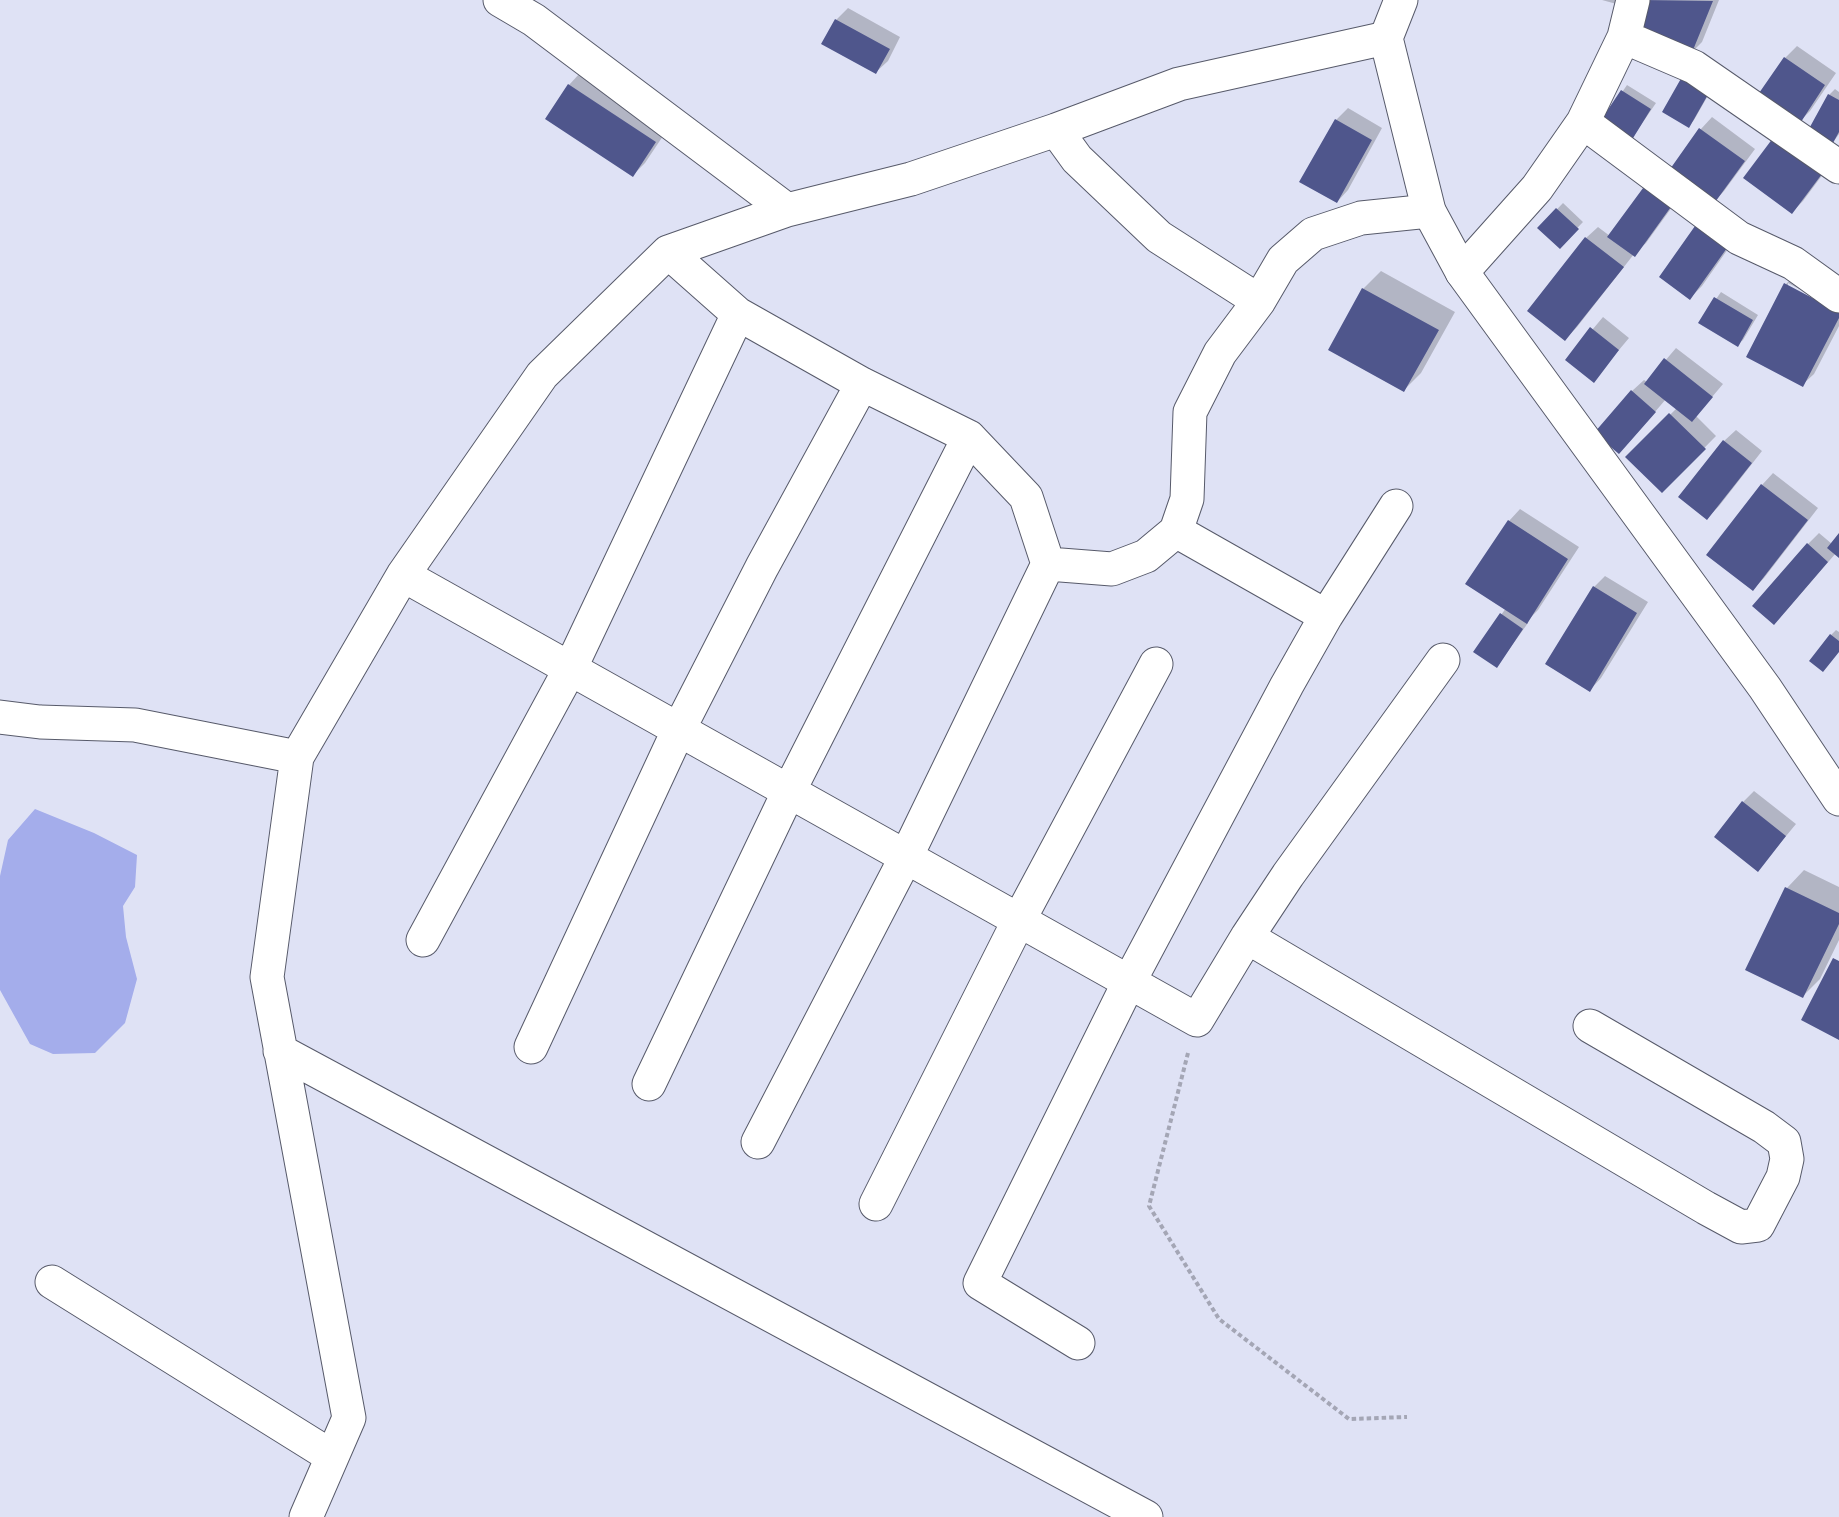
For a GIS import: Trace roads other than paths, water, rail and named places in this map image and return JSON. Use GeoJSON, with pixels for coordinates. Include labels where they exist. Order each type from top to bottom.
{"type":"FeatureCollection","features":[{"type":"Feature","properties":{"kind":"street"},"geometry":{"type":"LineString","coordinates":[[500,0],[534,21],[787,210]]}},
{"type":"Feature","properties":{"kind":"street"},"geometry":{"type":"LineString","coordinates":[[1401,0],[1386,38],[1429,211],[1462,272],[1765,688],[1839,799]]}},
{"type":"Feature","properties":{"kind":"street"},"geometry":{"type":"LineString","coordinates":[[1462,272],[1537,188],[1583,122],[1624,37],[1633,0]]}},
{"type":"Feature","properties":{"kind":"street"},"geometry":{"type":"LineString","coordinates":[[1624,37],[1694,67],[1839,167]]}},
{"type":"Feature","properties":{"kind":"street"},"geometry":{"type":"LineString","coordinates":[[306,1517],[349,1418],[267,977],[297,757],[403,575],[542,375],[668,252],[787,210],[910,179],[1056,130],[1179,84],[1386,38]]}},
{"type":"Feature","properties":{"kind":"street"},"geometry":{"type":"LineString","coordinates":[[1583,122],[1740,238],[1792,263],[1839,296]]}},
{"type":"Feature","properties":{"kind":"street"},"geometry":{"type":"LineString","coordinates":[[1056,130],[1077,159],[1159,237],[1259,301]]}},
{"type":"Feature","properties":{"kind":"street"},"geometry":{"type":"LineString","coordinates":[[1048,564],[1112,569],[1146,556],[1176,531],[1187,499],[1190,412],[1220,353],[1259,301],[1283,260],[1313,234],[1361,218],[1429,211]]}},
{"type":"Feature","properties":{"kind":"street"},"geometry":{"type":"LineString","coordinates":[[668,252],[738,314],[862,384],[969,437],[1026,497],[1048,564],[906,857],[758,1142]]}},
{"type":"Feature","properties":{"kind":"street"},"geometry":{"type":"LineString","coordinates":[[423,940],[570,669],[738,314]]}},
{"type":"Feature","properties":{"kind":"street"},"geometry":{"type":"LineString","coordinates":[[531,1047],[679,729],[762,567],[862,384]]}},
{"type":"Feature","properties":{"kind":"street"},"geometry":{"type":"LineString","coordinates":[[650,1084],[789,791],[969,437]]}},
{"type":"Feature","properties":{"kind":"street"},"geometry":{"type":"LineString","coordinates":[[1078,1343],[980,1283],[1129,982],[1287,685],[1326,616],[1396,506]]}},
{"type":"Feature","properties":{"kind":"street"},"geometry":{"type":"LineString","coordinates":[[1176,531],[1326,616]]}},
{"type":"Feature","properties":{"kind":"street"},"geometry":{"type":"LineString","coordinates":[[403,575],[1197,1020],[1288,875],[1443,660]]}},
{"type":"Feature","properties":{"kind":"street"},"geometry":{"type":"LineString","coordinates":[[876,1204],[1019,920],[1156,664]]}},
{"type":"Feature","properties":{"kind":"street"},"geometry":{"type":"LineString","coordinates":[[0,717],[40,722],[135,725],[297,757]]}},
{"type":"Feature","properties":{"kind":"street"},"geometry":{"type":"LineString","coordinates":[[1247,937],[1706,1208],[1740,1227],[1758,1225],[1783,1177],[1787,1159],[1784,1142],[1764,1127],[1590,1026]]}},
{"type":"Feature","properties":{"kind":"street"},"geometry":{"type":"LineString","coordinates":[[280,1051],[1146,1517]]}},
{"type":"Feature","properties":{"kind":"street"},"geometry":{"type":"LineString","coordinates":[[52,1282],[331,1456]]}},
{"type":"Feature","properties":{"kind":"water"},"geometry":{"type":"Polygon","coordinates":[[[35,809],[94,833],[137,855],[135,887],[123,906],[126,937],[137,979],[125,1023],[95,1053],[53,1054],[30,1044],[0,990],[0,876],[8,840],[35,809]]]}}]}
